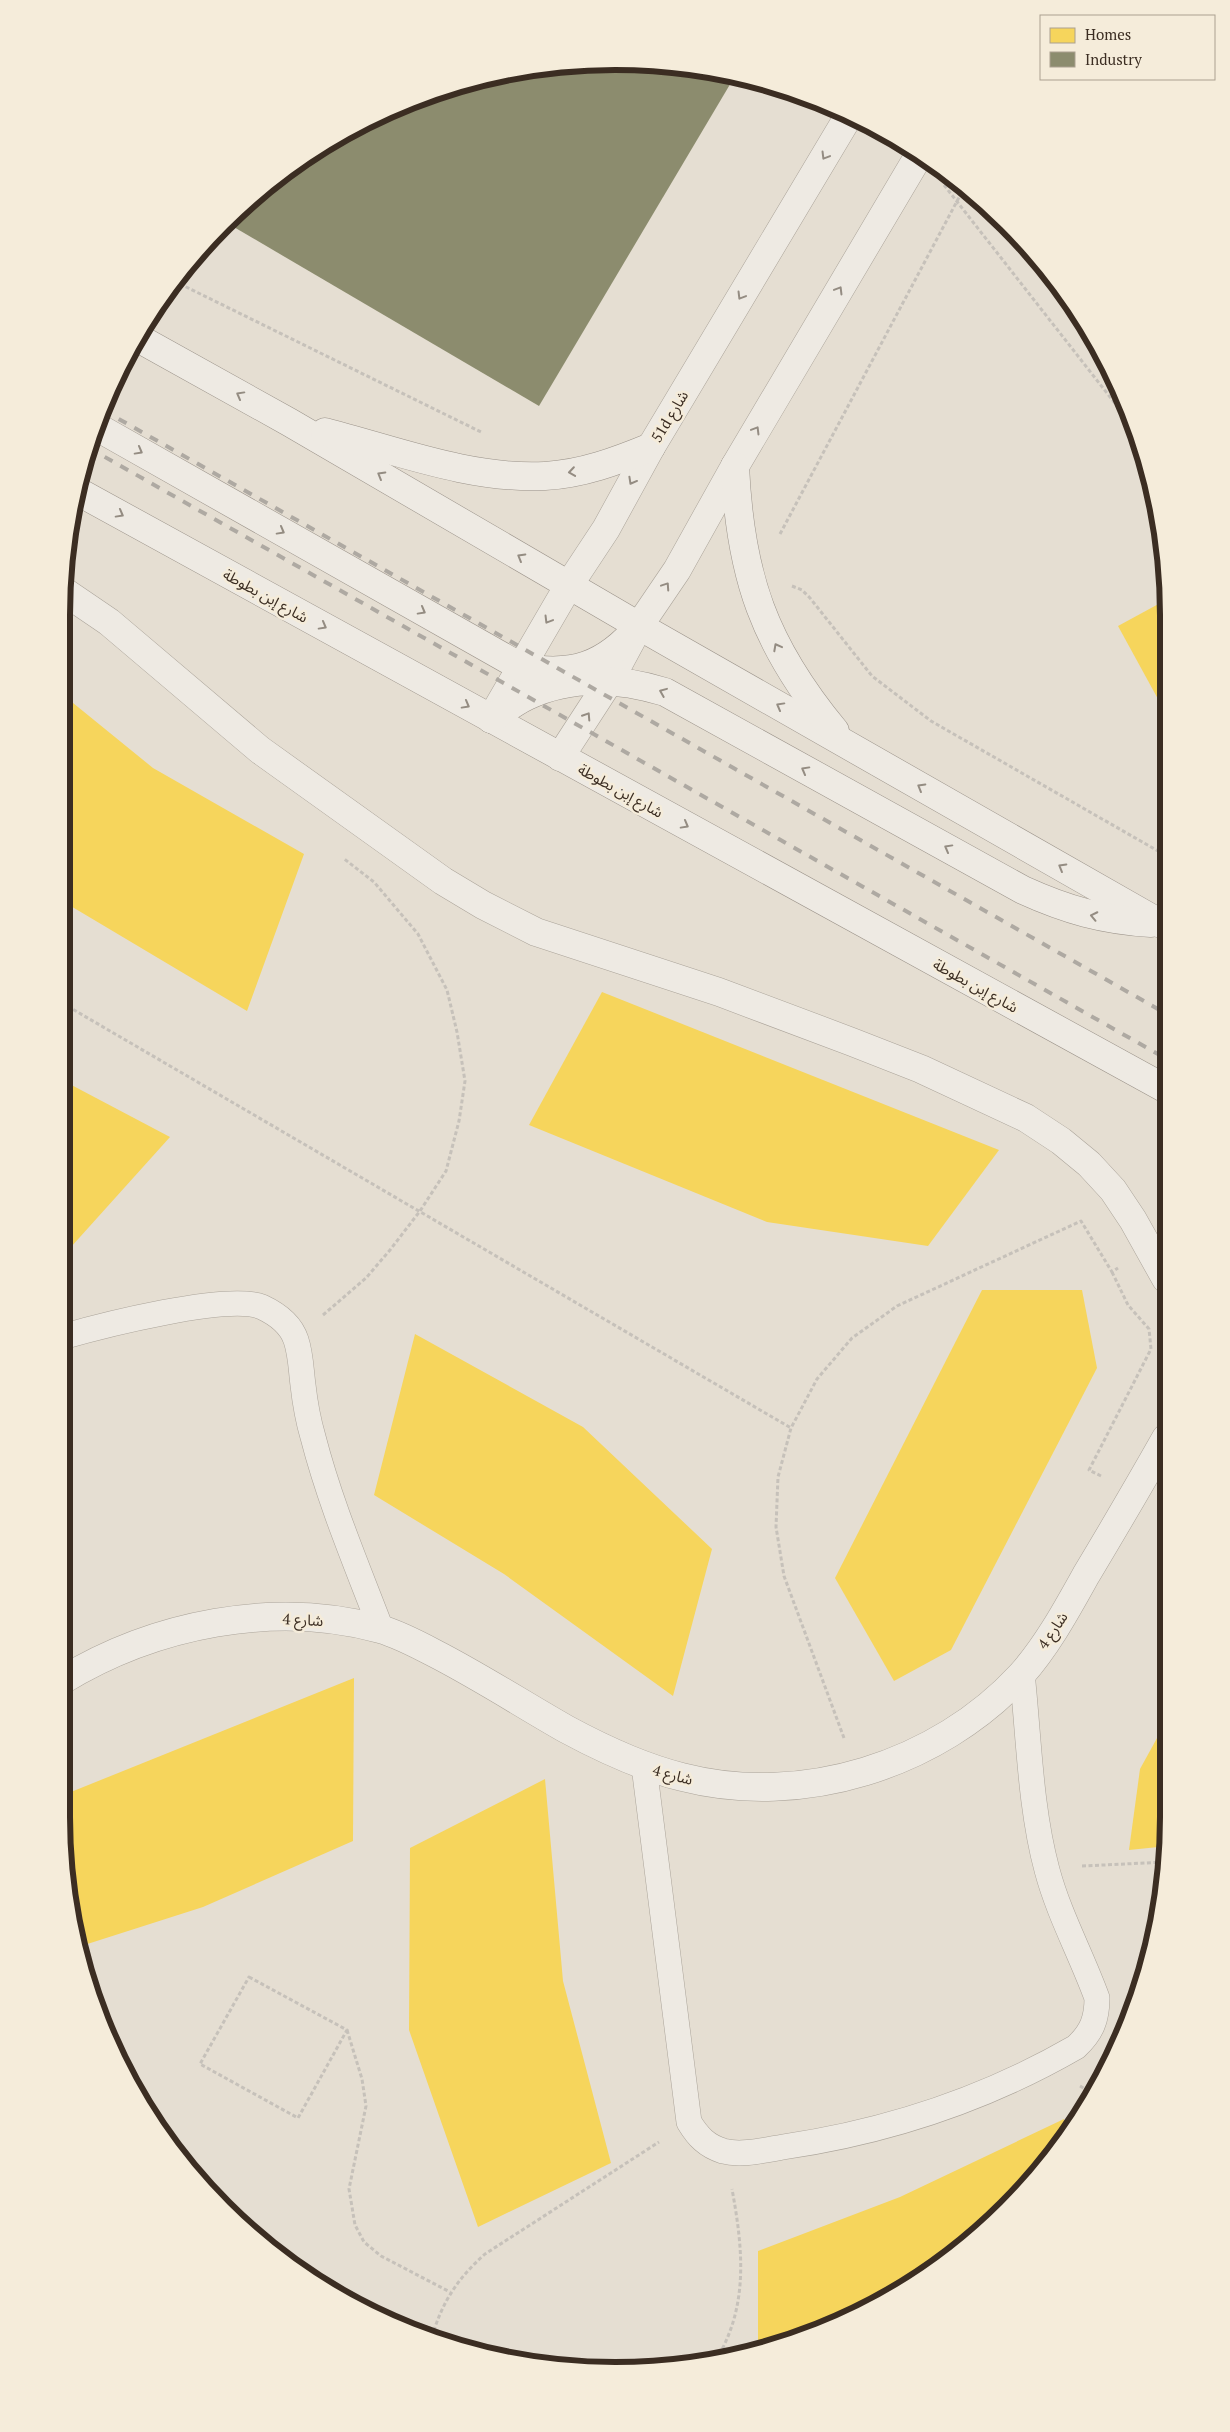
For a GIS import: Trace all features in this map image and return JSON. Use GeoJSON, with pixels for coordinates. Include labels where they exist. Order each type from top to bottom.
{"type":"FeatureCollection","features":[{"type":"Feature","properties":{"kind":"main road","name":"51d شارع"},"geometry":{"type":"LineString","coordinates":[[491,718],[569,585],[606,529],[651,447],[846,121]]}},
{"type":"Feature","properties":{"kind":"main road"},"geometry":{"type":"LineString","coordinates":[[560,757],[610,680],[639,626],[677,570],[735,466],[916,161]]}},
{"type":"Feature","properties":{"kind":"main road"},"geometry":{"type":"LineString","coordinates":[[144,341],[289,422],[639,626],[1160,923]]}},
{"type":"Feature","properties":{"kind":"main road"},"geometry":{"type":"LineString","coordinates":[[289,422],[473,472],[509,476],[546,476],[582,471],[617,461],[651,447]]}},
{"type":"Feature","properties":{"kind":"main road"},"geometry":{"type":"LineString","coordinates":[[102,430],[521,667],[542,671],[582,668],[604,659],[623,645],[639,626]]}},
{"type":"Feature","properties":{"kind":"main road"},"geometry":{"type":"LineString","coordinates":[[735,466],[736,507],[742,548],[752,588],[779,652],[806,696],[845,744]]}},
{"type":"Feature","properties":{"kind":"main road","name":"شارع إبن بطوطة"},"geometry":{"type":"LineString","coordinates":[[84,495],[1160,1086]]}},
{"type":"Feature","properties":{"kind":"main road"},"geometry":{"type":"LineString","coordinates":[[71,596],[109,622],[260,750],[443,881],[483,905],[536,932],[786,1017],[921,1069],[1026,1118],[1061,1141],[1089,1164],[1123,1205],[1160,1269]]}},
{"type":"Feature","properties":{"kind":"main road"},"geometry":{"type":"LineString","coordinates":[[491,718],[527,696],[567,683],[610,680],[638,684],[665,692],[1023,890],[1057,906],[1093,917],[1160,925]]}},
{"type":"Feature","properties":{"kind":"main road","name":"شارع 4"},"geometry":{"type":"LineString","coordinates":[[70,1675],[105,1656],[150,1639],[194,1626],[288,1617],[335,1621],[381,1629],[454,1663],[566,1729],[644,1766],[702,1781],[728,1785],[771,1787],[814,1783],[857,1774],[892,1762],[927,1746],[959,1727],[990,1704],[1022,1673],[1067,1609],[1160,1448]]}},
{"type":"Feature","properties":{"kind":"lane"},"geometry":{"type":"LineString","coordinates":[[70,1335],[166,1313],[244,1303],[260,1306],[275,1314],[288,1325],[296,1339],[307,1412],[320,1464],[381,1629]]}},
{"type":"Feature","properties":{"kind":"lane"},"geometry":{"type":"LineString","coordinates":[[644,1766],[689,2122],[698,2136],[710,2146],[725,2152],[748,2152],[800,2145],[851,2135],[951,2106],[1000,2086],[1076,2047],[1086,2038],[1094,2026],[1097,1998],[1058,1906],[1046,1868],[1036,1804],[1022,1673]]}},
{"type":"Feature","properties":{"kind":"path"},"geometry":{"type":"LineString","coordinates":[[941,180],[956,202],[1121,412]]}},
{"type":"Feature","properties":{"kind":"path"},"geometry":{"type":"LineString","coordinates":[[780,536],[961,194]]}},
{"type":"Feature","properties":{"kind":"path"},"geometry":{"type":"LineString","coordinates":[[182,285],[486,434]]}},
{"type":"Feature","properties":{"kind":"path"},"geometry":{"type":"LineString","coordinates":[[752,588],[789,584],[802,590],[872,676],[931,721],[1160,852]]}},
{"type":"Feature","properties":{"kind":"path"},"geometry":{"type":"LineString","coordinates":[[296,1339],[366,1278],[420,1212],[446,1170],[459,1121],[465,1081],[447,990],[418,934],[374,882],[336,853]]}},
{"type":"Feature","properties":{"kind":"path"},"geometry":{"type":"LineString","coordinates":[[70,1008],[791,1428]]}},
{"type":"Feature","properties":{"kind":"path"},"geometry":{"type":"LineString","coordinates":[[857,1774],[784,1576],[776,1527],[778,1485],[791,1428],[817,1379],[852,1338],[897,1306],[1081,1221],[1112,1272],[1128,1305],[1149,1329],[1151,1349],[1089,1470],[1134,1493]]}},
{"type":"Feature","properties":{"kind":"path"},"geometry":{"type":"LineString","coordinates":[[1112,1272],[1149,1251]]}},
{"type":"Feature","properties":{"kind":"path"},"geometry":{"type":"LineString","coordinates":[[1046,1868],[1158,1862]]}},
{"type":"Feature","properties":{"kind":"path"},"geometry":{"type":"LineString","coordinates":[[347,2030],[298,2118],[200,2064],[249,1977],[347,2030],[362,2079],[366,2106],[349,2189],[355,2225],[364,2242],[381,2256],[450,2292]]}},
{"type":"Feature","properties":{"kind":"path"},"geometry":{"type":"LineString","coordinates":[[434,2331],[438,2315],[450,2292],[484,2254],[689,2122]]}},
{"type":"Feature","properties":{"kind":"path"},"geometry":{"type":"LineString","coordinates":[[721,2352],[732,2326],[742,2284],[741,2242],[725,2152]]}},
{"type":"Feature","properties":{"kind":"building: Homes"},"geometry":{"type":"Polygon","coordinates":[[[1160,603],[1160,703],[1118,626],[1160,603]]]}},
{"type":"Feature","properties":{"kind":"building: Homes"},"geometry":{"type":"Polygon","coordinates":[[[70,701],[153,768],[304,854],[247,1011],[70,906],[70,701]]]}},
{"type":"Feature","properties":{"kind":"building: Homes"},"geometry":{"type":"Polygon","coordinates":[[[602,992],[999,1150],[928,1246],[767,1222],[529,1125],[602,992]]]}},
{"type":"Feature","properties":{"kind":"building: Homes"},"geometry":{"type":"Polygon","coordinates":[[[70,1084],[170,1137],[70,1248],[70,1084]]]}},
{"type":"Feature","properties":{"kind":"building: Homes"},"geometry":{"type":"Polygon","coordinates":[[[982,1290],[1082,1290],[1097,1368],[951,1650],[894,1681],[835,1578],[982,1290]]]}},
{"type":"Feature","properties":{"kind":"building: Homes"},"geometry":{"type":"Polygon","coordinates":[[[415,1334],[583,1427],[712,1549],[673,1696],[504,1574],[374,1495],[415,1334]]]}},
{"type":"Feature","properties":{"kind":"building: Homes"},"geometry":{"type":"Polygon","coordinates":[[[354,1678],[353,1841],[203,1907],[86,1945],[80,1923],[71,1853],[70,1792],[354,1678]]]}},
{"type":"Feature","properties":{"kind":"building: Homes"},"geometry":{"type":"Polygon","coordinates":[[[1160,1733],[1159,1847],[1129,1850],[1140,1769],[1160,1733]]]}},
{"type":"Feature","properties":{"kind":"building: Homes"},"geometry":{"type":"Polygon","coordinates":[[[545,1779],[563,1981],[611,2163],[478,2227],[409,2030],[410,1848],[545,1779]]]}},
{"type":"Feature","properties":{"kind":"building: Homes"},"geometry":{"type":"Polygon","coordinates":[[[1064,2119],[1064,2125],[1025,2176],[974,2227],[947,2249],[888,2289],[856,2306],[824,2321],[758,2342],[758,2251],[900,2197],[1064,2119]]]}},
{"type":"Feature","properties":{"kind":"building: Industry"},"geometry":{"type":"Polygon","coordinates":[[[615,70],[651,71],[731,83],[539,406],[233,227],[283,183],[343,143],[406,111],[474,89],[509,80],[544,75],[579,71],[615,70]]]}},
{"type":"Feature","properties":{"kind":"railway"},"geometry":{"type":"LineString","coordinates":[[108,413],[1160,1010]]}},
{"type":"Feature","properties":{"kind":"railway"},"geometry":{"type":"LineString","coordinates":[[96,452],[1160,1055]]}}]}
